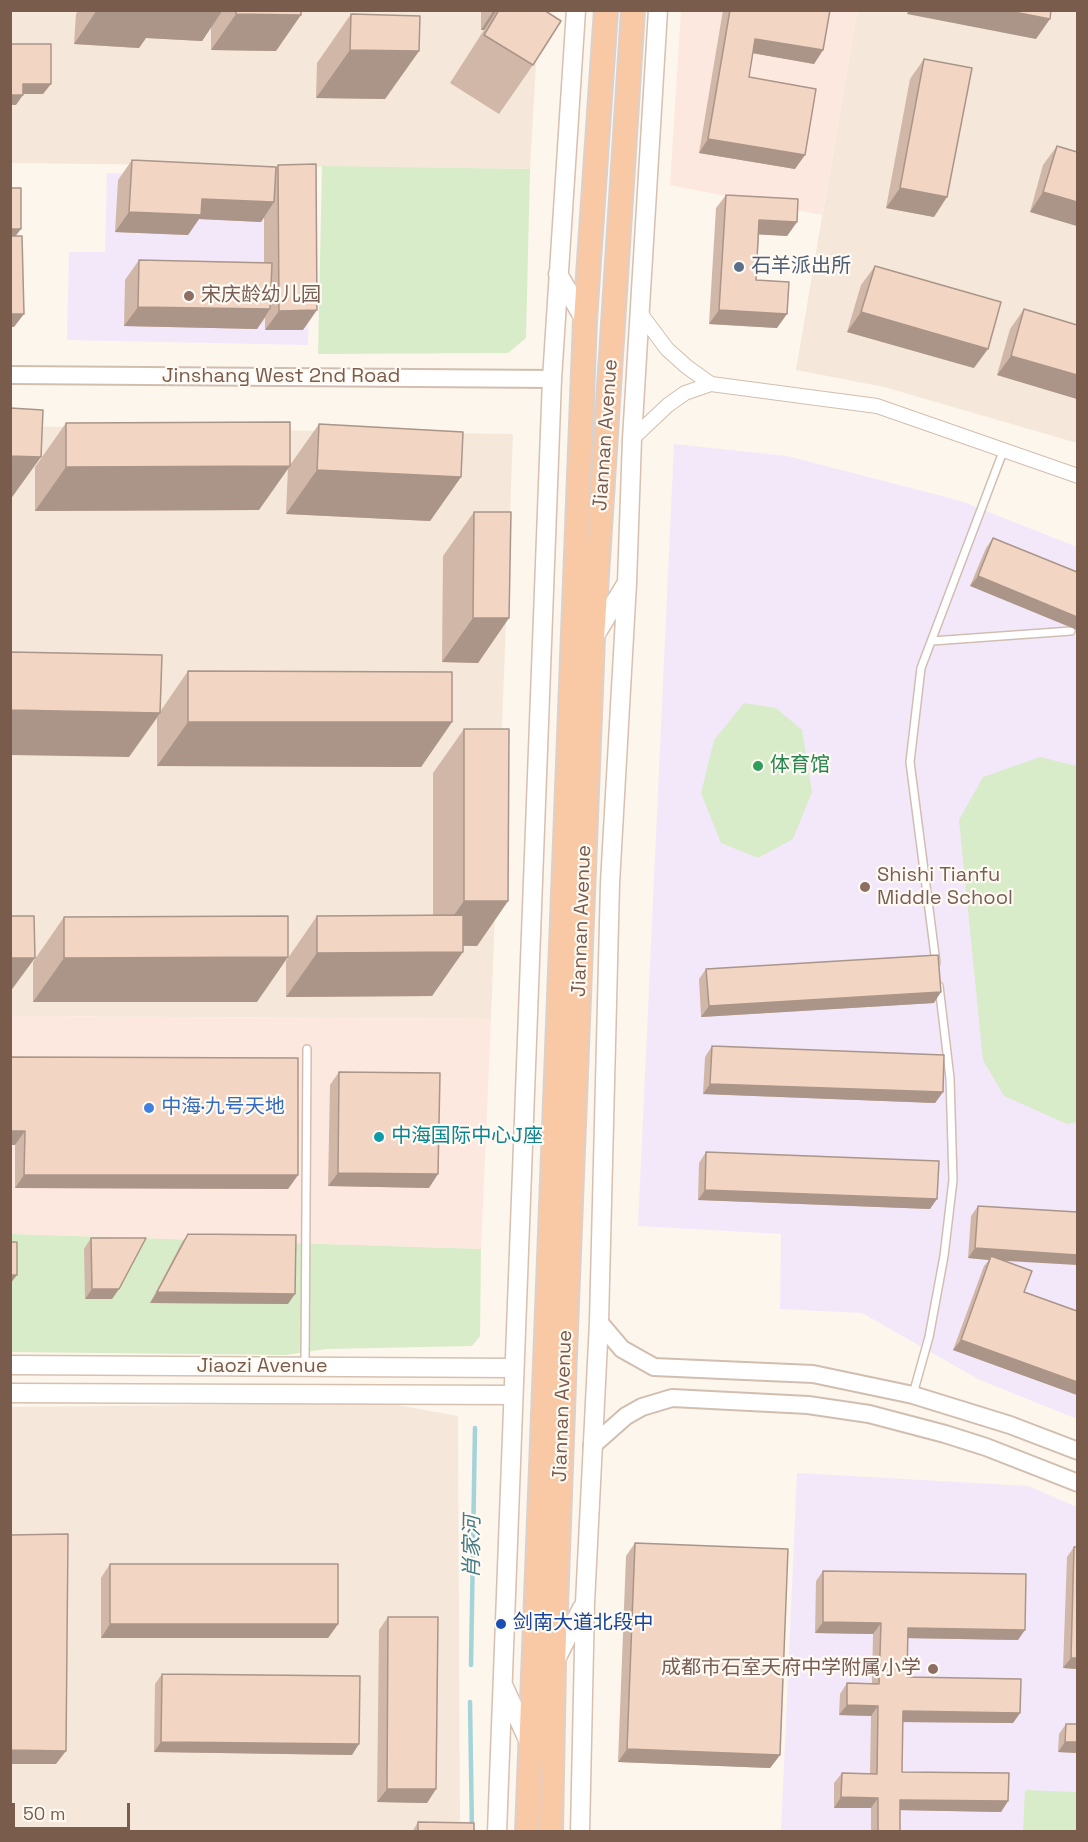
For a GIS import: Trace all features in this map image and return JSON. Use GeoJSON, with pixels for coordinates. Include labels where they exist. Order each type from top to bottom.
{"type":"FeatureCollection","features":[{"type":"Feature","properties":{"kind":"highway","name":"Jiannan Avenue"},"geometry":{"type":"LineString","coordinates":[[527,1832],[585,320],[606,10]]}},
{"type":"Feature","properties":{"kind":"highway","name":"Jiannan Avenue"},"geometry":{"type":"LineString","coordinates":[[551,1832],[554,1663],[593,638],[633,10]]}},
{"type":"Feature","properties":{"kind":"main road"},"geometry":{"type":"LineString","coordinates":[[497,1832],[552,379],[576,10]]}},
{"type":"Feature","properties":{"kind":"main road"},"geometry":{"type":"LineString","coordinates":[[580,1832],[585,1603],[599,1322],[610,883],[627,583],[632,439],[658,10]]}},
{"type":"Feature","properties":{"kind":"main road"},"geometry":{"type":"LineString","coordinates":[[558,274],[585,320]]}},
{"type":"Feature","properties":{"kind":"main road"},"geometry":{"type":"LineString","coordinates":[[593,638],[627,583]]}},
{"type":"Feature","properties":{"kind":"main road","name":"Jiaozi Avenue"},"geometry":{"type":"LineString","coordinates":[[10,1365],[514,1368]]}},
{"type":"Feature","properties":{"kind":"main road","name":"Jiaozi Avenue"},"geometry":{"type":"LineString","coordinates":[[10,1393],[513,1395]]}},
{"type":"Feature","properties":{"kind":"main road"},"geometry":{"type":"LineString","coordinates":[[554,1663],[585,1603]]}},
{"type":"Feature","properties":{"kind":"main road"},"geometry":{"type":"LineString","coordinates":[[502,1682],[529,1742]]}},
{"type":"Feature","properties":{"kind":"street"},"geometry":{"type":"LineString","coordinates":[[640,313],[667,349],[711,384]]}},
{"type":"Feature","properties":{"kind":"street","name":"Jinshang West 2nd Road"},"geometry":{"type":"LineString","coordinates":[[10,375],[552,379]]}},
{"type":"Feature","properties":{"kind":"street"},"geometry":{"type":"LineString","coordinates":[[632,439],[668,405],[685,393],[711,384],[877,406],[1077,476]]}},
{"type":"Feature","properties":{"kind":"street"},"geometry":{"type":"LineString","coordinates":[[599,1322],[622,1349],[654,1366],[813,1374],[913,1395],[1010,1425],[1077,1451]]}},
{"type":"Feature","properties":{"kind":"street"},"geometry":{"type":"LineString","coordinates":[[592,1446],[626,1416],[642,1407],[672,1398],[808,1405],[869,1414],[945,1434],[986,1447],[1077,1483]]}},
{"type":"Feature","properties":{"kind":"lane"},"geometry":{"type":"LineString","coordinates":[[913,1395],[929,1337],[944,1256],[953,1180],[950,1078],[910,762],[921,668],[1004,449]]}},
{"type":"Feature","properties":{"kind":"lane"},"geometry":{"type":"LineString","coordinates":[[932,641],[1071,631]]}},
{"type":"Feature","properties":{"kind":"lane"},"geometry":{"type":"LineString","coordinates":[[305,1367],[307,1049]]}},
{"type":"Feature","properties":{"kind":"shaded area"},"geometry":{"type":"Polygon","coordinates":[[[11,11],[539,11],[530,169],[11,163],[11,11]]]}},
{"type":"Feature","properties":{"kind":"shaded area"},"geometry":{"type":"Polygon","coordinates":[[[681,11],[857,11],[822,215],[670,185],[681,11]]]}},
{"type":"Feature","properties":{"kind":"shaded area"},"geometry":{"type":"Polygon","coordinates":[[[857,11],[1077,11],[1077,443],[884,387],[796,370],[857,11]]]}},
{"type":"Feature","properties":{"kind":"shaded area","name":"宋庆龄幼儿园"},"geometry":{"type":"Polygon","coordinates":[[[107,173],[312,178],[308,345],[67,340],[69,252],[105,252],[107,173]]]}},
{"type":"Feature","properties":{"kind":"shaded area"},"geometry":{"type":"Polygon","coordinates":[[[11,426],[513,434],[491,1019],[11,1016],[11,426]]]}},
{"type":"Feature","properties":{"kind":"shaded area","name":"Shishi Tianfu Middle School"},"geometry":{"type":"Polygon","coordinates":[[[674,444],[787,456],[961,501],[1077,547],[1077,1419],[980,1380],[862,1313],[780,1309],[781,1234],[638,1226],[674,444]]]}},
{"type":"Feature","properties":{"kind":"shaded area"},"geometry":{"type":"Polygon","coordinates":[[[11,1016],[491,1019],[481,1249],[11,1234],[11,1016]]]}},
{"type":"Feature","properties":{"kind":"shaded area"},"geometry":{"type":"Polygon","coordinates":[[[386,1403],[458,1416],[460,1831],[11,1831],[10,1407],[386,1403]]]}},
{"type":"Feature","properties":{"kind":"shaded area","name":"成都市石室天府中学附属小学"},"geometry":{"type":"Polygon","coordinates":[[[797,1473],[1028,1486],[1077,1507],[1077,1831],[781,1832],[797,1473]]]}},
{"type":"Feature","properties":{"kind":"green space"},"geometry":{"type":"Polygon","coordinates":[[[322,166],[530,169],[526,338],[508,353],[318,354],[322,166]]]}},
{"type":"Feature","properties":{"kind":"green space","name":"体育馆"},"geometry":{"type":"Polygon","coordinates":[[[744,703],[776,708],[802,730],[812,792],[793,839],[758,858],[721,843],[701,793],[714,740],[744,703]]]}},
{"type":"Feature","properties":{"kind":"green space"},"geometry":{"type":"Polygon","coordinates":[[[1040,757],[1077,766],[1078,1122],[1067,1124],[1004,1096],[983,1060],[959,820],[983,777],[1040,757]]]}},
{"type":"Feature","properties":{"kind":"green space"},"geometry":{"type":"Polygon","coordinates":[[[11,1234],[481,1249],[480,1336],[472,1346],[327,1349],[285,1355],[11,1352],[11,1234]]]}},
{"type":"Feature","properties":{"kind":"green space"},"geometry":{"type":"Polygon","coordinates":[[[1025,1790],[1077,1792],[1077,1831],[1023,1831],[1025,1790]]]}},
{"type":"Feature","properties":{"kind":"building"},"geometry":{"type":"Polygon","coordinates":[[[137,10],[164,10],[164,12],[137,10]]]}},
{"type":"Feature","properties":{"kind":"building"},"geometry":{"type":"Polygon","coordinates":[[[236,10],[301,10],[301,15],[236,14],[236,10]]]}},
{"type":"Feature","properties":{"kind":"building"},"geometry":{"type":"Polygon","coordinates":[[[499,10],[544,10],[561,21],[533,65],[484,35],[499,10]]]}},
{"type":"Feature","properties":{"kind":"building"},"geometry":{"type":"Polygon","coordinates":[[[730,10],[830,10],[823,50],[755,39],[749,77],[816,89],[805,155],[708,139],[730,10]]]}},
{"type":"Feature","properties":{"kind":"building"},"geometry":{"type":"Polygon","coordinates":[[[1004,10],[1051,10],[1050,19],[1004,10]]]}},
{"type":"Feature","properties":{"kind":"building"},"geometry":{"type":"Polygon","coordinates":[[[351,14],[420,16],[419,51],[350,50],[351,14]]]}},
{"type":"Feature","properties":{"kind":"building"},"geometry":{"type":"Polygon","coordinates":[[[10,44],[51,44],[51,84],[23,84],[23,95],[10,95],[10,44]]]}},
{"type":"Feature","properties":{"kind":"building"},"geometry":{"type":"Polygon","coordinates":[[[924,59],[972,68],[947,197],[900,188],[924,59]]]}},
{"type":"Feature","properties":{"kind":"building"},"geometry":{"type":"Polygon","coordinates":[[[1057,146],[1077,152],[1077,202],[1043,192],[1057,146]]]}},
{"type":"Feature","properties":{"kind":"building"},"geometry":{"type":"Polygon","coordinates":[[[132,160],[276,167],[274,202],[202,199],[201,215],[129,212],[132,160]]]}},
{"type":"Feature","properties":{"kind":"building"},"geometry":{"type":"Polygon","coordinates":[[[316,164],[317,310],[279,311],[278,165],[316,164]]]}},
{"type":"Feature","properties":{"kind":"building"},"geometry":{"type":"Polygon","coordinates":[[[10,188],[21,188],[21,229],[10,229],[10,188]]]}},
{"type":"Feature","properties":{"kind":"building"},"geometry":{"type":"Polygon","coordinates":[[[726,195],[798,199],[797,222],[759,220],[756,280],[789,282],[787,314],[719,310],[726,195]]]}},
{"type":"Feature","properties":{"kind":"building"},"geometry":{"type":"Polygon","coordinates":[[[10,236],[22,236],[24,314],[10,314],[10,236]]]}},
{"type":"Feature","properties":{"kind":"building"},"geometry":{"type":"Polygon","coordinates":[[[139,260],[272,263],[270,309],[138,307],[139,260]]]}},
{"type":"Feature","properties":{"kind":"building"},"geometry":{"type":"Polygon","coordinates":[[[875,266],[1001,302],[988,349],[861,312],[875,266]]]}},
{"type":"Feature","properties":{"kind":"building"},"geometry":{"type":"Polygon","coordinates":[[[1024,309],[1077,325],[1077,375],[1011,356],[1024,309]]]}},
{"type":"Feature","properties":{"kind":"building"},"geometry":{"type":"Polygon","coordinates":[[[10,408],[43,410],[41,457],[10,456],[10,408]]]}},
{"type":"Feature","properties":{"kind":"building"},"geometry":{"type":"Polygon","coordinates":[[[290,422],[290,466],[66,467],[66,423],[290,422]]]}},
{"type":"Feature","properties":{"kind":"building"},"geometry":{"type":"Polygon","coordinates":[[[319,424],[463,432],[461,477],[317,470],[319,424]]]}},
{"type":"Feature","properties":{"kind":"building"},"geometry":{"type":"Polygon","coordinates":[[[474,512],[511,512],[509,618],[473,618],[474,512]]]}},
{"type":"Feature","properties":{"kind":"building"},"geometry":{"type":"Polygon","coordinates":[[[993,538],[1077,572],[1077,617],[978,576],[993,538]]]}},
{"type":"Feature","properties":{"kind":"building"},"geometry":{"type":"Polygon","coordinates":[[[10,652],[162,655],[160,713],[10,710],[10,652]]]}},
{"type":"Feature","properties":{"kind":"building"},"geometry":{"type":"Polygon","coordinates":[[[188,671],[452,672],[452,722],[188,722],[188,671]]]}},
{"type":"Feature","properties":{"kind":"building"},"geometry":{"type":"Polygon","coordinates":[[[464,729],[509,729],[508,901],[464,901],[464,729]]]}},
{"type":"Feature","properties":{"kind":"building"},"geometry":{"type":"Polygon","coordinates":[[[463,915],[463,952],[317,953],[317,916],[463,915]]]}},
{"type":"Feature","properties":{"kind":"building"},"geometry":{"type":"Polygon","coordinates":[[[10,916],[34,916],[35,958],[10,958],[10,916]]]}},
{"type":"Feature","properties":{"kind":"building"},"geometry":{"type":"Polygon","coordinates":[[[288,916],[288,957],[64,958],[64,917],[288,916]]]}},
{"type":"Feature","properties":{"kind":"building"},"geometry":{"type":"Polygon","coordinates":[[[938,955],[941,992],[709,1006],[706,969],[938,955]]]}},
{"type":"Feature","properties":{"kind":"building"},"geometry":{"type":"Polygon","coordinates":[[[712,1046],[944,1055],[943,1092],[710,1084],[712,1046]]]}},
{"type":"Feature","properties":{"kind":"building","name":"中海·九号天地"},"geometry":{"type":"Polygon","coordinates":[[[10,1057],[298,1058],[298,1175],[24,1175],[25,1131],[10,1131],[10,1057]]]}},
{"type":"Feature","properties":{"kind":"building","name":"中海国际中心J座"},"geometry":{"type":"Polygon","coordinates":[[[339,1072],[440,1073],[438,1174],[338,1173],[339,1072]]]}},
{"type":"Feature","properties":{"kind":"building"},"geometry":{"type":"Polygon","coordinates":[[[706,1152],[939,1161],[937,1199],[705,1190],[706,1152]]]}},
{"type":"Feature","properties":{"kind":"building"},"geometry":{"type":"Polygon","coordinates":[[[978,1206],[1077,1212],[1077,1255],[975,1248],[978,1206]]]}},
{"type":"Feature","properties":{"kind":"building"},"geometry":{"type":"Polygon","coordinates":[[[188,1234],[296,1235],[295,1294],[157,1292],[188,1234]]]}},
{"type":"Feature","properties":{"kind":"building"},"geometry":{"type":"Polygon","coordinates":[[[91,1238],[146,1238],[119,1289],[92,1289],[91,1238]]]}},
{"type":"Feature","properties":{"kind":"building"},"geometry":{"type":"Polygon","coordinates":[[[10,1242],[17,1242],[17,1275],[10,1275],[10,1242]]]}},
{"type":"Feature","properties":{"kind":"building"},"geometry":{"type":"Polygon","coordinates":[[[991,1256],[1032,1271],[1024,1292],[1077,1311],[1077,1382],[961,1340],[991,1256]]]}},
{"type":"Feature","properties":{"kind":"building"},"geometry":{"type":"Polygon","coordinates":[[[68,1534],[66,1751],[10,1750],[10,1535],[68,1534]]]}},
{"type":"Feature","properties":{"kind":"building"},"geometry":{"type":"Polygon","coordinates":[[[635,1543],[788,1549],[780,1755],[627,1749],[635,1543]]]}},
{"type":"Feature","properties":{"kind":"building"},"geometry":{"type":"Polygon","coordinates":[[[1074,1547],[1077,1547],[1077,1658],[1071,1658],[1074,1547]]]}},
{"type":"Feature","properties":{"kind":"building"},"geometry":{"type":"Polygon","coordinates":[[[110,1564],[338,1564],[338,1624],[110,1624],[110,1564]]]}},
{"type":"Feature","properties":{"kind":"building"},"geometry":{"type":"Polygon","coordinates":[[[823,1571],[1026,1574],[1025,1630],[908,1628],[907,1677],[1021,1679],[1020,1713],[903,1711],[902,1772],[1009,1773],[1008,1801],[900,1800],[900,1832],[878,1832],[878,1798],[841,1797],[842,1773],[877,1774],[878,1706],[847,1705],[847,1683],[879,1684],[881,1623],[823,1622],[823,1571]]]}},
{"type":"Feature","properties":{"kind":"building"},"geometry":{"type":"Polygon","coordinates":[[[388,1617],[438,1617],[436,1789],[387,1789],[388,1617]]]}},
{"type":"Feature","properties":{"kind":"building"},"geometry":{"type":"Polygon","coordinates":[[[162,1674],[360,1676],[359,1744],[161,1742],[162,1674]]]}},
{"type":"Feature","properties":{"kind":"building"},"geometry":{"type":"Polygon","coordinates":[[[1066,1724],[1077,1724],[1077,1742],[1065,1742],[1066,1724]]]}},
{"type":"Feature","properties":{"kind":"building"},"geometry":{"type":"Polygon","coordinates":[[[418,1822],[474,1823],[474,1832],[418,1832],[418,1822]]]}},
{"type":"Feature","properties":{"kind":"waterway","name":"肖家河"},"geometry":{"type":"LineString","coordinates":[[471,1665],[475,1428]]}},
{"type":"Feature","properties":{"kind":"waterway","name":"肖家河"},"geometry":{"type":"LineString","coordinates":[[470,1702],[472,1832]]}},
{"type":"Feature","properties":{"kind":"place","name":"石羊派出所"},"geometry":{"type":"Point","coordinates":[739,267]}},
{"type":"Feature","properties":{"kind":"place","name":"宋庆龄幼儿园"},"geometry":{"type":"Point","coordinates":[189,296]}},
{"type":"Feature","properties":{"kind":"place","name":"体育馆"},"geometry":{"type":"Point","coordinates":[758,766]}},
{"type":"Feature","properties":{"kind":"place","name":"Shishi Tianfu Middle School"},"geometry":{"type":"Point","coordinates":[865,887]}},
{"type":"Feature","properties":{"kind":"place","name":"中海·九号天地"},"geometry":{"type":"Point","coordinates":[149,1108]}},
{"type":"Feature","properties":{"kind":"place","name":"中海国际中心J座"},"geometry":{"type":"Point","coordinates":[379,1137]}},
{"type":"Feature","properties":{"kind":"place","name":"剑南大道北段中"},"geometry":{"type":"Point","coordinates":[501,1624]}},
{"type":"Feature","properties":{"kind":"place","name":"成都市石室天府中学附属小学"},"geometry":{"type":"Point","coordinates":[933,1669]}}]}
